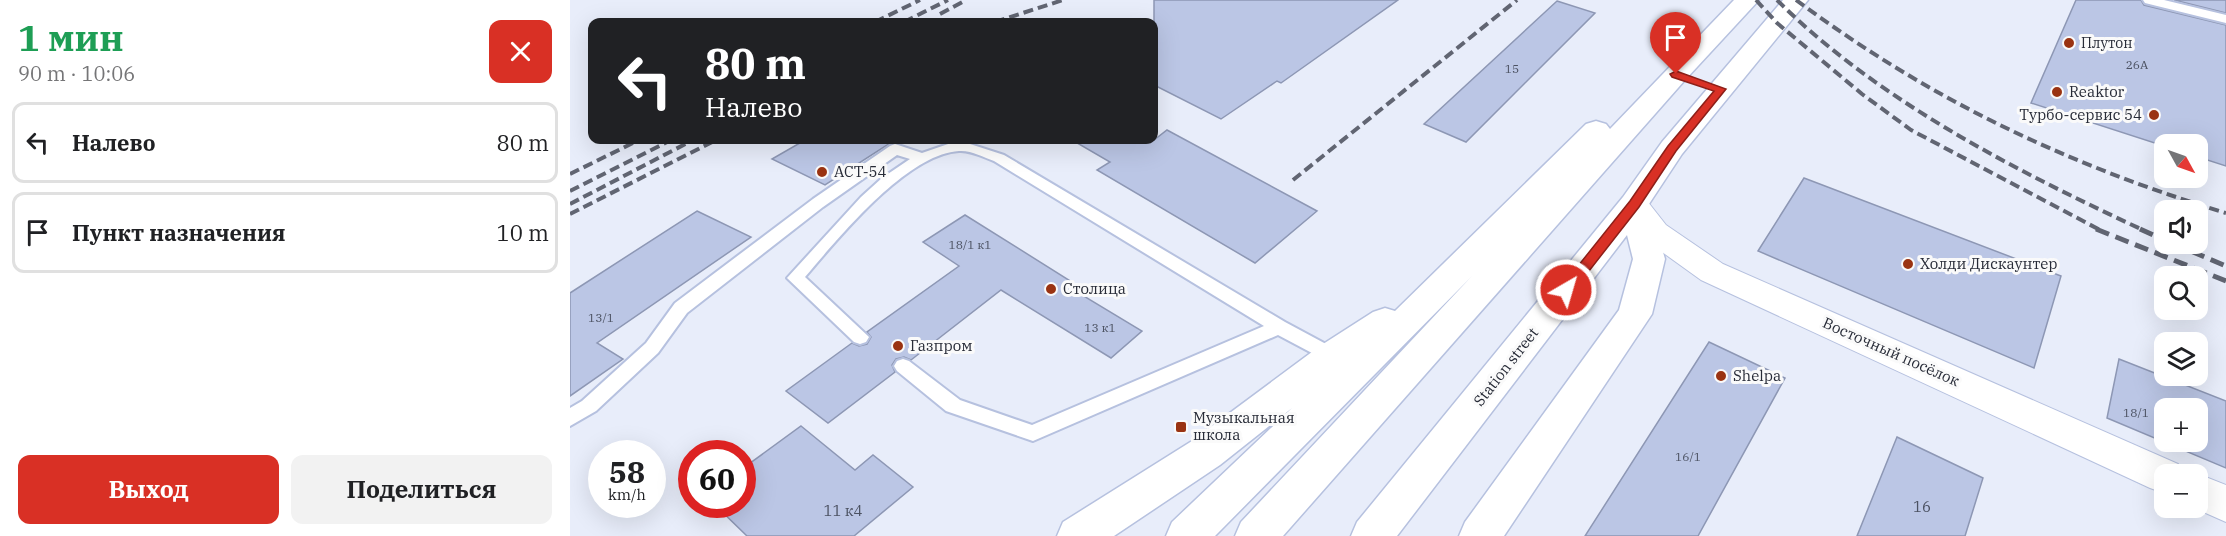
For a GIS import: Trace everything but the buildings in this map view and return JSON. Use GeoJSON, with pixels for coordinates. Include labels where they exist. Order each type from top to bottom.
{"type":"FeatureCollection","features":[{"type":"Feature","properties":{"kind":"main road"},"geometry":{"type":"LineString","coordinates":[[1256,536],[1746,0]]}},
{"type":"Feature","properties":{"kind":"main road","name":"Station street"},"geometry":{"type":"LineString","coordinates":[[1372,536],[1634,204],[1672,148],[1796,0]]}},
{"type":"Feature","properties":{"kind":"main road"},"geometry":{"type":"LineString","coordinates":[[1187,536],[1458,270],[1614,112],[1676,74],[1721,89]]}},
{"type":"Feature","properties":{"kind":"main road"},"geometry":{"type":"LineString","coordinates":[[1480,536],[1635,314],[1649,259],[1634,204]]}},
{"type":"Feature","properties":{"kind":"main road"},"geometry":{"type":"LineString","coordinates":[[1078,536],[1206,453],[1333,356],[1458,270]]}},
{"type":"Feature","properties":{"kind":"street","name":"Восточный посёлок"},"geometry":{"type":"LineString","coordinates":[[1634,204],[1656,232],[1712,272],[2154,471]]}},
{"type":"Feature","properties":{"kind":"street"},"geometry":{"type":"LineString","coordinates":[[2208,496],[2226,504]]}},
{"type":"Feature","properties":{"kind":"lane"},"geometry":{"type":"LineString","coordinates":[[2150,0],[2226,19]]}},
{"type":"Feature","properties":{"kind":"lane"},"geometry":{"type":"LineString","coordinates":[[860,337],[795,278],[865,200],[921,158],[957,146],[999,158],[1279,327],[1333,356]]}},
{"type":"Feature","properties":{"kind":"lane"},"geometry":{"type":"LineString","coordinates":[[570,418],[589,406],[652,348],[681,308],[818,203],[895,150],[921,158]]}},
{"type":"Feature","properties":{"kind":"lane"},"geometry":{"type":"LineString","coordinates":[[903,366],[954,406],[1033,433],[1279,327]]}},
{"type":"Feature","properties":{"kind":"railway"},"geometry":{"type":"LineString","coordinates":[[883,18],[920,0]]}},
{"type":"Feature","properties":{"kind":"railway"},"geometry":{"type":"LineString","coordinates":[[912,18],[948,0]]}},
{"type":"Feature","properties":{"kind":"railway"},"geometry":{"type":"LineString","coordinates":[[940,14],[966,0]]}},
{"type":"Feature","properties":{"kind":"railway"},"geometry":{"type":"LineString","coordinates":[[1007,18],[1063,0]]}},
{"type":"Feature","properties":{"kind":"railway"},"geometry":{"type":"LineString","coordinates":[[1293,180],[1517,0]]}},
{"type":"Feature","properties":{"kind":"railway"},"geometry":{"type":"LineString","coordinates":[[1756,0],[1777,23],[1862,94],[1911,130],[2100,230]]}},
{"type":"Feature","properties":{"kind":"railway"},"geometry":{"type":"LineString","coordinates":[[1777,0],[1816,36],[1903,101],[1998,158],[2143,230]]}},
{"type":"Feature","properties":{"kind":"railway"},"geometry":{"type":"LineString","coordinates":[[1796,0],[1898,69],[2001,126],[2110,173],[2226,213]]}},
{"type":"Feature","properties":{"kind":"railway"},"geometry":{"type":"LineString","coordinates":[[570,174],[631,144]]}},
{"type":"Feature","properties":{"kind":"railway"},"geometry":{"type":"LineString","coordinates":[[570,191],[663,144]]}},
{"type":"Feature","properties":{"kind":"railway"},"geometry":{"type":"LineString","coordinates":[[570,204],[685,144]]}},
{"type":"Feature","properties":{"kind":"railway"},"geometry":{"type":"LineString","coordinates":[[570,214],[708,144]]}},
{"type":"Feature","properties":{"kind":"railway"},"geometry":{"type":"LineString","coordinates":[[2096,229],[2226,281]]}},
{"type":"Feature","properties":{"kind":"railway"},"geometry":{"type":"LineString","coordinates":[[2140,229],[2154,235]]}},
{"type":"Feature","properties":{"kind":"railway"},"geometry":{"type":"LineString","coordinates":[[2198,254],[2226,266]]}},
{"type":"Feature","properties":{"kind":"place","name":"Плутон"},"geometry":{"type":"Point","coordinates":[2069,43]}},
{"type":"Feature","properties":{"kind":"place","name":"Reaktor"},"geometry":{"type":"Point","coordinates":[2057,92]}},
{"type":"Feature","properties":{"kind":"place","name":"Турбо-сервис 54"},"geometry":{"type":"Point","coordinates":[2154,115]}},
{"type":"Feature","properties":{"kind":"place","name":"АСТ-54"},"geometry":{"type":"Point","coordinates":[822,172]}},
{"type":"Feature","properties":{"kind":"place","name":"Холди Дискаунтер"},"geometry":{"type":"Point","coordinates":[1908,264]}},
{"type":"Feature","properties":{"kind":"place","name":"Столица"},"geometry":{"type":"Point","coordinates":[1051,289]}},
{"type":"Feature","properties":{"kind":"place","name":"Газпром"},"geometry":{"type":"Point","coordinates":[898,346]}},
{"type":"Feature","properties":{"kind":"place","name":"Shelpa"},"geometry":{"type":"Point","coordinates":[1721,376]}},
{"type":"Feature","properties":{"kind":"place","name":"Музыкальная школа"},"geometry":{"type":"Point","coordinates":[1181,427]}},
{"type":"Feature","properties":{"kind":"route"},"geometry":{"type":"LineString","coordinates":[[1566,290],[1634,204],[1672,148],[1721,89],[1676,74]]}}]}
